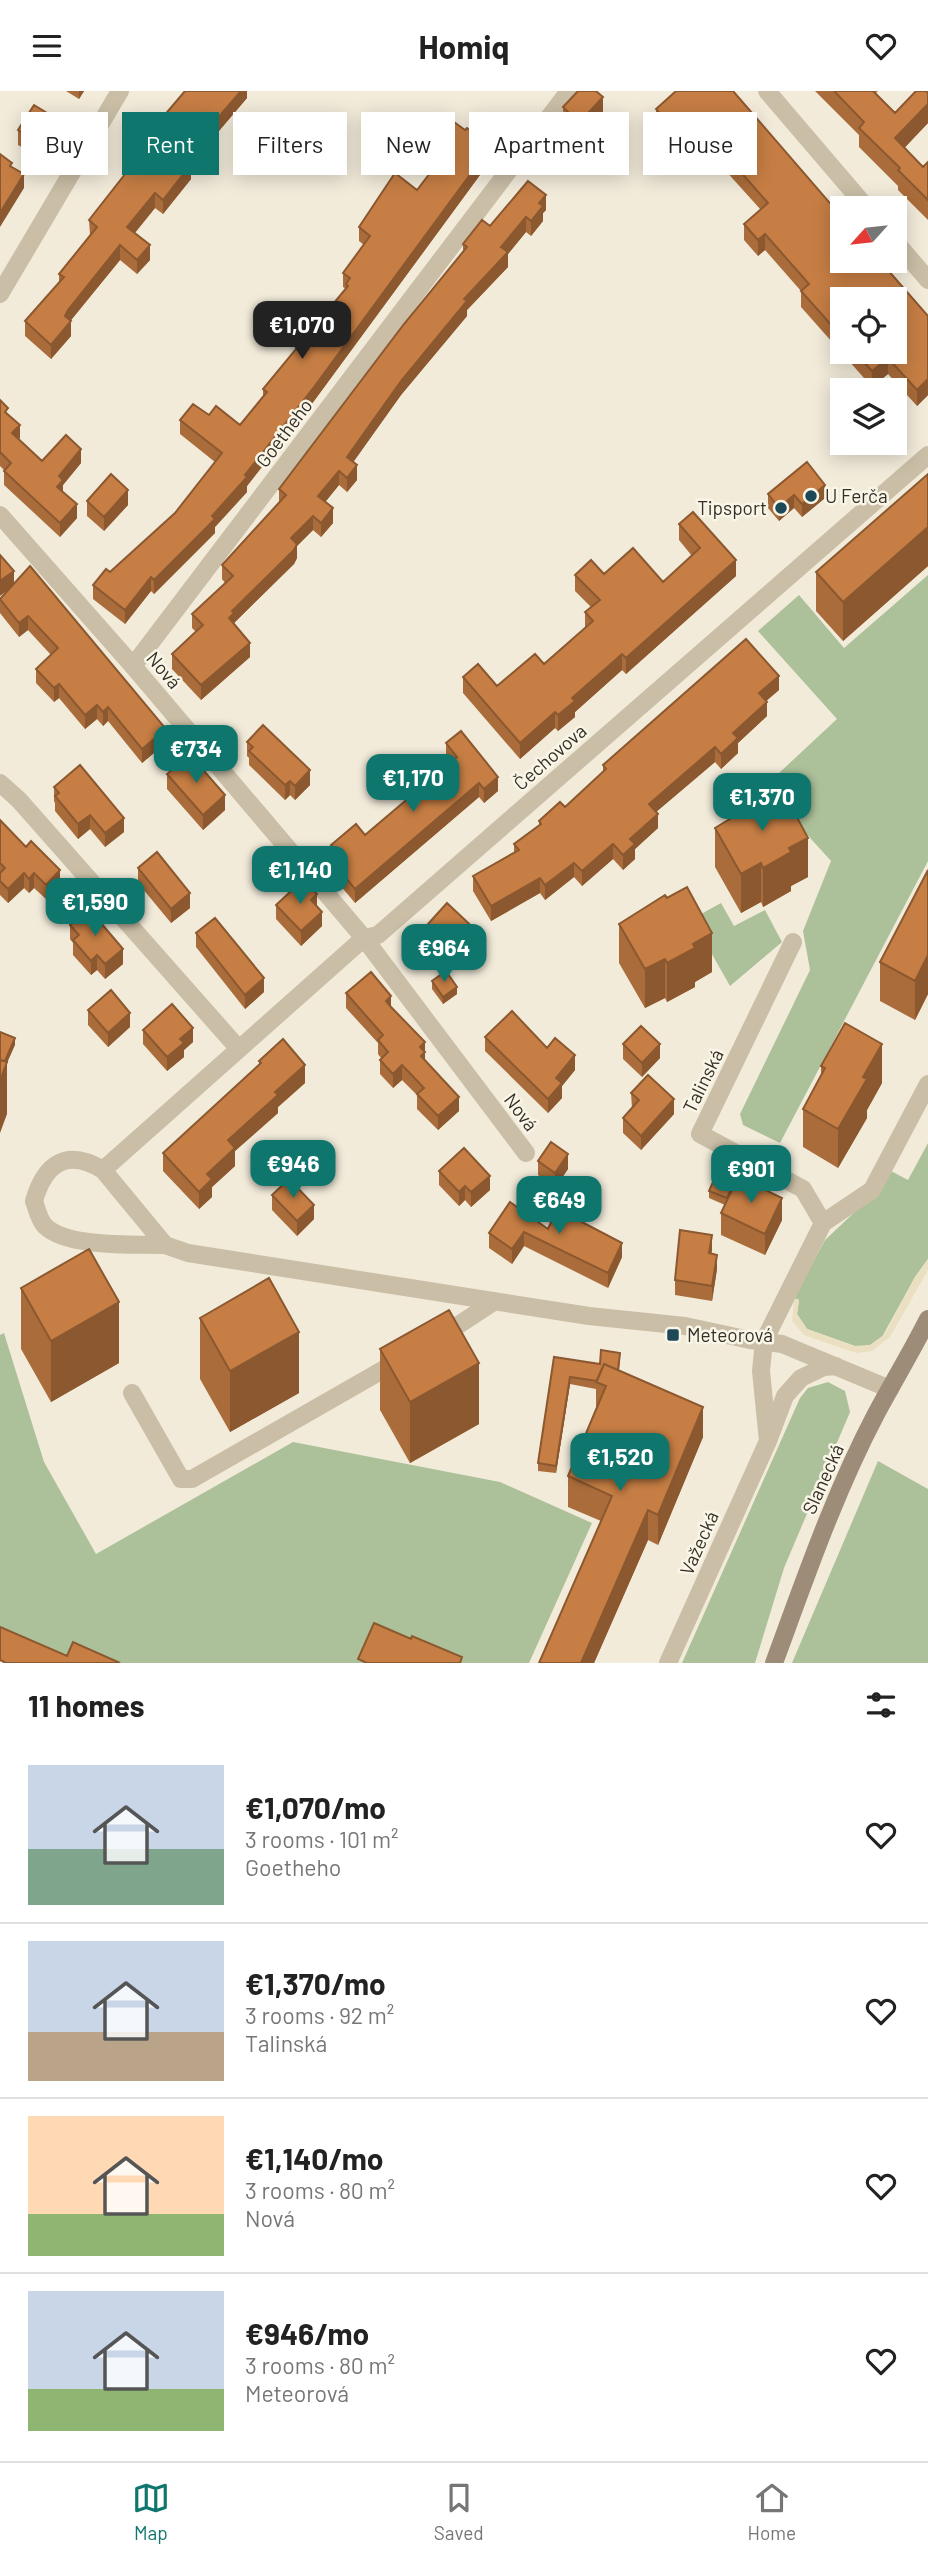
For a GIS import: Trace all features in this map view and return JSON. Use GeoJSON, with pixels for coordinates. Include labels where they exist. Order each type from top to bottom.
{"type":"FeatureCollection","features":[{"type":"Feature","properties":{"kind":"main road","name":"Slanecká"},"geometry":{"type":"LineString","coordinates":[[774,1663],[808,1566],[890,1389],[928,1319]]}},
{"type":"Feature","properties":{"kind":"street"},"geometry":{"type":"LineString","coordinates":[[0,294],[120,91]]}},
{"type":"Feature","properties":{"kind":"street","name":"Goetheho"},"geometry":{"type":"LineString","coordinates":[[133,666],[569,91]]}},
{"type":"Feature","properties":{"kind":"street"},"geometry":{"type":"LineString","coordinates":[[767,91],[857,196]]}},
{"type":"Feature","properties":{"kind":"street"},"geometry":{"type":"LineString","coordinates":[[907,255],[928,280]]}},
{"type":"Feature","properties":{"kind":"street","name":"Čechovova"},"geometry":{"type":"LineString","coordinates":[[103,1170],[363,938],[377,935],[928,455]]}},
{"type":"Feature","properties":{"kind":"street","name":"Nová"},"geometry":{"type":"LineString","coordinates":[[0,516],[133,666],[363,938],[526,1153]]}},
{"type":"Feature","properties":{"kind":"street"},"geometry":{"type":"LineString","coordinates":[[0,783],[19,800],[238,1048]]}},
{"type":"Feature","properties":{"kind":"street","name":"Talinská"},"geometry":{"type":"LineString","coordinates":[[793,942],[700,1134],[803,1189],[823,1223]]}},
{"type":"Feature","properties":{"kind":"street"},"geometry":{"type":"LineString","coordinates":[[764,1341],[823,1223],[872,1190],[928,1084]]}},
{"type":"Feature","properties":{"kind":"street"},"geometry":{"type":"LineString","coordinates":[[165,1245],[103,1170],[91,1162],[60,1161],[46,1172],[34,1201],[45,1226],[73,1239],[165,1245],[188,1253],[253,1266],[589,1316],[685,1326],[782,1344],[890,1389]]}},
{"type":"Feature","properties":{"kind":"street"},"geometry":{"type":"LineString","coordinates":[[132,1393],[181,1479],[192,1479],[418,1349],[495,1301]]}},
{"type":"Feature","properties":{"kind":"street","name":"Važecká"},"geometry":{"type":"LineString","coordinates":[[764,1341],[761,1371],[768,1441]]}},
{"type":"Feature","properties":{"kind":"street","name":"Važecká"},"geometry":{"type":"LineString","coordinates":[[668,1663],[791,1387],[813,1371],[836,1366]]}},
{"type":"Feature","properties":{"kind":"green space"},"geometry":{"type":"Polygon","coordinates":[[[928,575],[928,861],[780,1143],[743,1125],[740,1114],[810,970],[803,931],[831,861],[764,787],[837,719],[758,631],[799,595],[844,648],[928,575]]]}},
{"type":"Feature","properties":{"kind":"green space"},"geometry":{"type":"Polygon","coordinates":[[[721,903],[734,926],[765,910],[782,942],[730,986],[692,919],[721,903]]]}},
{"type":"Feature","properties":{"kind":"green space"},"geometry":{"type":"Polygon","coordinates":[[[928,1143],[928,1259],[882,1337],[870,1345],[858,1347],[807,1329],[797,1314],[799,1300],[794,1298],[825,1240],[877,1191],[891,1171],[908,1180],[928,1143]]]}},
{"type":"Feature","properties":{"kind":"green space"},"geometry":{"type":"Polygon","coordinates":[[[4,1333],[44,1462],[96,1554],[293,1442],[500,1482],[592,1523],[529,1663],[56,1663],[0,1638],[0,1335],[4,1333]]]}},
{"type":"Feature","properties":{"kind":"green space"},"geometry":{"type":"Polygon","coordinates":[[[828,1382],[845,1391],[850,1412],[784,1568],[755,1663],[682,1663],[800,1398],[808,1388],[828,1382]]]}},
{"type":"Feature","properties":{"kind":"green space"},"geometry":{"type":"Polygon","coordinates":[[[878,1461],[928,1489],[928,1663],[792,1663],[878,1461]]]}},
{"type":"Feature","properties":{"kind":"shaded area"},"geometry":{"type":"Polygon","coordinates":[[[928,1259],[928,1270],[890,1337],[872,1351],[857,1353],[804,1335],[792,1321],[794,1298],[799,1300],[797,1314],[807,1329],[854,1346],[870,1345],[885,1334],[915,1277],[928,1259]]]}},
{"type":"Feature","properties":{"kind":"building"},"geometry":{"type":"Polygon","coordinates":[[[185,91],[241,91],[219,116],[219,112],[167,112],[185,91]]]}},
{"type":"Feature","properties":{"kind":"building"},"geometry":{"type":"Polygon","coordinates":[[[578,91],[596,91],[603,97],[589,112],[568,112],[563,107],[578,91]]]}},
{"type":"Feature","properties":{"kind":"building"},"geometry":{"type":"Polygon","coordinates":[[[676,91],[733,91],[751,112],[659,112],[656,109],[676,91]]]}},
{"type":"Feature","properties":{"kind":"building"},"geometry":{"type":"Polygon","coordinates":[[[834,91],[873,91],[895,113],[916,91],[928,93],[928,104],[895,138],[923,167],[928,162],[928,200],[859,128],[864,122],[834,91]]]}},
{"type":"Feature","properties":{"kind":"building"},"geometry":{"type":"Polygon","coordinates":[[[34,105],[45,112],[30,112],[34,105]]]}},
{"type":"Feature","properties":{"kind":"building"},"geometry":{"type":"Polygon","coordinates":[[[757,119],[830,203],[830,273],[890,273],[903,287],[830,287],[830,324],[801,291],[809,284],[765,234],[758,240],[744,224],[768,203],[743,175],[757,175],[757,119]]]}},
{"type":"Feature","properties":{"kind":"building"},"geometry":{"type":"Polygon","coordinates":[[[455,123],[465,130],[469,130],[470,175],[314,387],[245,475],[247,477],[212,516],[215,519],[154,580],[151,577],[125,610],[93,585],[106,569],[110,572],[175,513],[222,453],[180,420],[193,404],[209,415],[216,406],[240,425],[267,392],[263,389],[348,286],[346,284],[350,278],[343,273],[370,236],[359,227],[394,175],[398,175],[417,190],[429,175],[455,175],[455,123]]]}},
{"type":"Feature","properties":{"kind":"building"},"geometry":{"type":"Polygon","coordinates":[[[0,154],[12,163],[10,166],[23,175],[0,213],[0,154]]]}},
{"type":"Feature","properties":{"kind":"building"},"geometry":{"type":"Polygon","coordinates":[[[124,175],[182,175],[163,200],[155,193],[127,227],[150,245],[137,260],[120,245],[68,310],[65,316],[71,321],[51,345],[25,321],[64,277],[59,274],[97,227],[89,220],[124,175]]]}},
{"type":"Feature","properties":{"kind":"building"},"geometry":{"type":"Polygon","coordinates":[[[528,181],[546,195],[539,203],[543,206],[531,221],[526,217],[501,247],[508,252],[464,299],[467,301],[401,381],[347,457],[357,465],[347,478],[339,471],[318,496],[333,508],[321,523],[313,516],[291,538],[297,544],[294,550],[232,611],[234,613],[229,618],[250,643],[201,685],[172,654],[203,625],[192,614],[233,576],[222,565],[286,495],[279,489],[404,324],[467,247],[463,244],[482,220],[490,226],[528,181]]]}},
{"type":"Feature","properties":{"kind":"building"},"geometry":{"type":"Polygon","coordinates":[[[907,292],[928,316],[928,379],[917,390],[893,364],[907,364],[907,292]]]}},
{"type":"Feature","properties":{"kind":"building"},"geometry":{"type":"Polygon","coordinates":[[[866,364],[881,364],[872,371],[866,364]]]}},
{"type":"Feature","properties":{"kind":"building"},"geometry":{"type":"Polygon","coordinates":[[[0,400],[8,408],[5,412],[20,425],[12,433],[42,461],[66,435],[81,449],[59,476],[63,480],[57,487],[77,504],[60,523],[4,471],[11,463],[0,452],[0,400]]]}},
{"type":"Feature","properties":{"kind":"building"},"geometry":{"type":"Polygon","coordinates":[[[807,462],[825,485],[802,504],[794,495],[779,508],[768,494],[807,462]]]}},
{"type":"Feature","properties":{"kind":"building"},"geometry":{"type":"Polygon","coordinates":[[[111,474],[128,490],[104,517],[87,501],[111,474]]]}},
{"type":"Feature","properties":{"kind":"building"},"geometry":{"type":"Polygon","coordinates":[[[928,474],[928,527],[843,602],[816,572],[928,474]]]}},
{"type":"Feature","properties":{"kind":"building"},"geometry":{"type":"Polygon","coordinates":[[[693,512],[736,560],[626,658],[622,654],[572,698],[575,701],[558,715],[555,712],[520,743],[463,677],[478,664],[497,686],[535,654],[544,664],[593,621],[585,612],[600,600],[575,575],[591,560],[604,574],[633,548],[663,582],[700,548],[679,524],[693,512]]]}},
{"type":"Feature","properties":{"kind":"building"},"geometry":{"type":"Polygon","coordinates":[[[0,555],[14,571],[0,581],[0,555]]]}},
{"type":"Feature","properties":{"kind":"building"},"geometry":{"type":"Polygon","coordinates":[[[30,566],[166,729],[142,749],[108,707],[103,712],[97,705],[85,715],[59,684],[54,688],[36,669],[58,648],[28,616],[19,623],[0,599],[30,566]]]}},
{"type":"Feature","properties":{"kind":"building"},"geometry":{"type":"Polygon","coordinates":[[[746,639],[779,676],[759,693],[767,702],[733,733],[738,738],[721,754],[715,747],[649,804],[658,814],[630,839],[635,844],[623,855],[613,844],[582,871],[574,863],[545,885],[540,878],[491,906],[473,876],[519,850],[514,844],[541,824],[539,821],[560,802],[565,807],[606,769],[603,765],[746,639]]]}},
{"type":"Feature","properties":{"kind":"building"},"geometry":{"type":"Polygon","coordinates":[[[263,725],[310,770],[295,786],[290,781],[285,785],[249,751],[253,747],[247,742],[263,725]]]}},
{"type":"Feature","properties":{"kind":"building"},"geometry":{"type":"Polygon","coordinates":[[[461,731],[498,777],[484,789],[479,783],[355,889],[335,864],[342,858],[331,845],[356,824],[365,835],[457,757],[446,743],[461,731]]]}},
{"type":"Feature","properties":{"kind":"building"},"geometry":{"type":"Polygon","coordinates":[[[190,755],[225,795],[203,815],[167,774],[190,755]]]}},
{"type":"Feature","properties":{"kind":"building"},"geometry":{"type":"Polygon","coordinates":[[[80,765],[124,818],[105,833],[90,815],[78,824],[55,796],[59,793],[54,787],[80,765]]]}},
{"type":"Feature","properties":{"kind":"building"},"geometry":{"type":"Polygon","coordinates":[[[783,791],[808,838],[789,848],[791,852],[763,868],[761,863],[741,874],[715,828],[761,800],[763,802],[783,791]]]}},
{"type":"Feature","properties":{"kind":"building"},"geometry":{"type":"Polygon","coordinates":[[[0,820],[26,847],[31,841],[60,870],[46,885],[34,873],[29,879],[24,873],[8,889],[0,881],[0,873],[5,868],[0,863],[0,820]]]}},
{"type":"Feature","properties":{"kind":"building"},"geometry":{"type":"Polygon","coordinates":[[[157,852],[190,893],[171,909],[138,868],[157,852]]]}},
{"type":"Feature","properties":{"kind":"building"},"geometry":{"type":"Polygon","coordinates":[[[928,870],[928,955],[915,981],[880,962],[928,870]]]}},
{"type":"Feature","properties":{"kind":"building"},"geometry":{"type":"Polygon","coordinates":[[[303,880],[317,894],[311,900],[322,912],[301,931],[276,905],[303,880]]]}},
{"type":"Feature","properties":{"kind":"building"},"geometry":{"type":"Polygon","coordinates":[[[687,887],[712,933],[693,944],[695,948],[667,963],[665,959],[645,969],[619,924],[665,895],[667,898],[687,887]]]}},
{"type":"Feature","properties":{"kind":"building"},"geometry":{"type":"Polygon","coordinates":[[[447,903],[481,935],[462,956],[428,924],[447,903]]]}},
{"type":"Feature","properties":{"kind":"building"},"geometry":{"type":"Polygon","coordinates":[[[89,909],[123,949],[105,964],[97,955],[91,961],[73,940],[79,935],[70,925],[89,909]]]}},
{"type":"Feature","properties":{"kind":"building"},"geometry":{"type":"Polygon","coordinates":[[[215,918],[264,978],[245,995],[196,933],[215,918]]]}},
{"type":"Feature","properties":{"kind":"building"},"geometry":{"type":"Polygon","coordinates":[[[446,971],[457,987],[443,997],[432,981],[446,971]]]}},
{"type":"Feature","properties":{"kind":"building"},"geometry":{"type":"Polygon","coordinates":[[[371,972],[391,996],[386,1001],[425,1042],[420,1047],[425,1052],[421,1056],[459,1097],[438,1116],[417,1094],[424,1088],[402,1065],[393,1074],[380,1060],[388,1052],[378,1040],[383,1035],[346,993],[371,972]]]}},
{"type":"Feature","properties":{"kind":"building"},"geometry":{"type":"Polygon","coordinates":[[[111,990],[130,1013],[108,1033],[88,1010],[111,990]]]}},
{"type":"Feature","properties":{"kind":"building"},"geometry":{"type":"Polygon","coordinates":[[[172,1004],[193,1028],[180,1039],[184,1043],[167,1057],[143,1030],[172,1004]]]}},
{"type":"Feature","properties":{"kind":"building"},"geometry":{"type":"Polygon","coordinates":[[[512,1011],[547,1048],[555,1038],[575,1055],[556,1078],[562,1083],[548,1099],[485,1037],[512,1011]]]}},
{"type":"Feature","properties":{"kind":"building"},"geometry":{"type":"Polygon","coordinates":[[[845,1023],[882,1044],[863,1077],[867,1079],[838,1129],[803,1109],[825,1068],[821,1066],[845,1023]]]}},
{"type":"Feature","properties":{"kind":"building"},"geometry":{"type":"Polygon","coordinates":[[[641,1026],[660,1044],[642,1063],[623,1044],[641,1026]]]}},
{"type":"Feature","properties":{"kind":"building"},"geometry":{"type":"Polygon","coordinates":[[[0,1032],[15,1038],[5,1061],[0,1060],[0,1032]]]}},
{"type":"Feature","properties":{"kind":"building"},"geometry":{"type":"Polygon","coordinates":[[[283,1039],[305,1065],[275,1092],[278,1095],[228,1140],[235,1148],[207,1174],[212,1179],[199,1192],[163,1153],[261,1063],[259,1061],[283,1039]]]}},
{"type":"Feature","properties":{"kind":"building"},"geometry":{"type":"Polygon","coordinates":[[[0,1060],[7,1062],[0,1081],[0,1060]]]}},
{"type":"Feature","properties":{"kind":"building"},"geometry":{"type":"Polygon","coordinates":[[[648,1075],[674,1099],[641,1136],[623,1118],[639,1100],[631,1093],[648,1075]]]}},
{"type":"Feature","properties":{"kind":"building"},"geometry":{"type":"Polygon","coordinates":[[[551,1142],[568,1154],[555,1173],[538,1161],[551,1142]]]}},
{"type":"Feature","properties":{"kind":"building"},"geometry":{"type":"Polygon","coordinates":[[[464,1148],[490,1176],[471,1192],[465,1186],[459,1192],[439,1171],[464,1148]]]}},
{"type":"Feature","properties":{"kind":"building"},"geometry":{"type":"Polygon","coordinates":[[[717,1173],[735,1181],[727,1198],[709,1191],[717,1173]]]}},
{"type":"Feature","properties":{"kind":"building"},"geometry":{"type":"Polygon","coordinates":[[[738,1177],[782,1198],[765,1234],[721,1213],[738,1177]]]}},
{"type":"Feature","properties":{"kind":"building"},"geometry":{"type":"Polygon","coordinates":[[[289,1179],[314,1205],[297,1221],[272,1195],[289,1179]]]}},
{"type":"Feature","properties":{"kind":"building"},"geometry":{"type":"Polygon","coordinates":[[[510,1202],[548,1229],[557,1209],[622,1243],[608,1273],[524,1232],[512,1249],[489,1233],[510,1202]]]}},
{"type":"Feature","properties":{"kind":"building"},"geometry":{"type":"Polygon","coordinates":[[[680,1230],[712,1235],[709,1253],[717,1255],[712,1286],[675,1280],[680,1230]]]}},
{"type":"Feature","properties":{"kind":"building"},"geometry":{"type":"Polygon","coordinates":[[[89,1249],[119,1302],[51,1341],[21,1288],[89,1249]]]}},
{"type":"Feature","properties":{"kind":"building"},"geometry":{"type":"Polygon","coordinates":[[[269,1278],[299,1332],[230,1371],[200,1318],[269,1278]]]}},
{"type":"Feature","properties":{"kind":"building"},"geometry":{"type":"Polygon","coordinates":[[[449,1310],[479,1363],[410,1402],[380,1349],[449,1310]]]}},
{"type":"Feature","properties":{"kind":"building"},"geometry":{"type":"Polygon","coordinates":[[[601,1350],[620,1353],[618,1370],[604,1364],[597,1381],[570,1377],[556,1466],[538,1463],[554,1357],[600,1364],[601,1350]]]}},
{"type":"Feature","properties":{"kind":"building"},"geometry":{"type":"Polygon","coordinates":[[[604,1364],[703,1407],[658,1515],[648,1510],[581,1663],[539,1663],[612,1496],[568,1476],[606,1386],[596,1382],[604,1364]]]}},
{"type":"Feature","properties":{"kind":"building"},"geometry":{"type":"Polygon","coordinates":[[[374,1623],[462,1657],[460,1663],[367,1663],[358,1659],[374,1623]]]}},
{"type":"Feature","properties":{"kind":"building"},"geometry":{"type":"Polygon","coordinates":[[[0,1627],[67,1656],[73,1642],[120,1663],[6,1663],[0,1660],[0,1627]]]}},
{"type":"Feature","properties":{"kind":"place","name":"U Ferča"},"geometry":{"type":"Point","coordinates":[811,496]}},
{"type":"Feature","properties":{"kind":"place","name":"Tipsport"},"geometry":{"type":"Point","coordinates":[781,508]}},
{"type":"Feature","properties":{"kind":"place","name":"Meteorová"},"geometry":{"type":"Point","coordinates":[673,1335]}}]}
